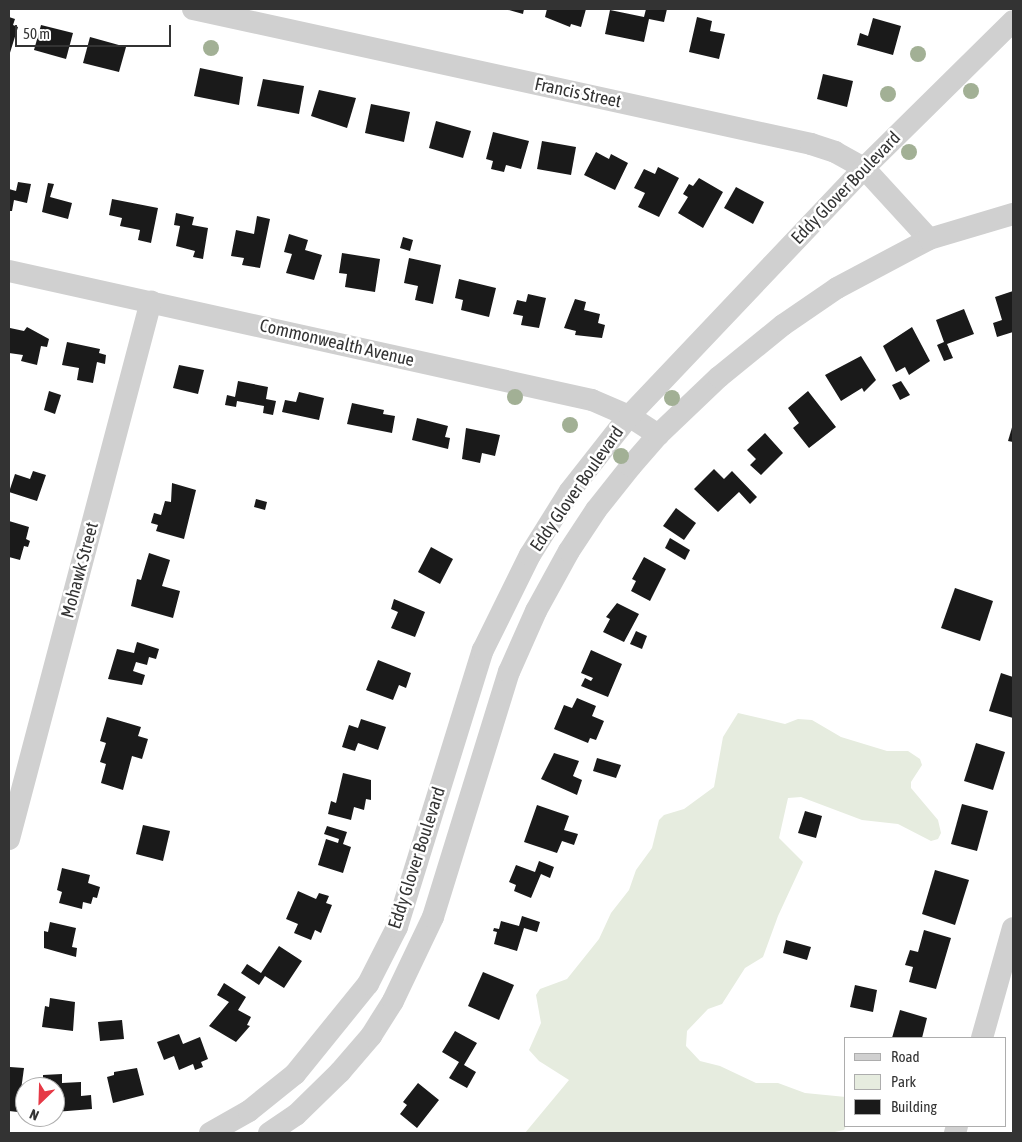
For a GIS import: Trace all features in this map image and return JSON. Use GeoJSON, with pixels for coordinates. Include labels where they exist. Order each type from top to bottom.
{"type":"FeatureCollection","features":[{"type":"Feature","properties":{"kind":"street","name":"Francis Street"},"geometry":{"type":"LineString","coordinates":[[193,9],[811,144],[835,152],[864,168],[929,239]]}},
{"type":"Feature","properties":{"kind":"street","name":"Eddy Glover Boulevard"},"geometry":{"type":"LineString","coordinates":[[210,1133],[249,1111],[277,1090],[308,1061],[362,992],[393,935],[483,650],[530,555],[570,491],[629,416],[864,168],[1013,21]]}},
{"type":"Feature","properties":{"kind":"street"},"geometry":{"type":"LineString","coordinates":[[929,239],[1013,214]]}},
{"type":"Feature","properties":{"kind":"street","name":"Eddy Glover Boulevard"},"geometry":{"type":"LineString","coordinates":[[269,1133],[296,1115],[340,1072],[371,1036],[412,964],[433,917],[488,734],[516,654],[569,551],[596,510],[658,435],[719,378],[805,310],[837,288],[929,239]]}},
{"type":"Feature","properties":{"kind":"street","name":"Commonwealth Avenue"},"geometry":{"type":"LineString","coordinates":[[9,271],[592,400],[629,416],[658,435]]}},
{"type":"Feature","properties":{"kind":"street","name":"Mohawk Street"},"geometry":{"type":"LineString","coordinates":[[9,839],[151,301]]}},
{"type":"Feature","properties":{"kind":"street"},"geometry":{"type":"LineString","coordinates":[[459,724],[488,734]]}},
{"type":"Feature","properties":{"kind":"street"},"geometry":{"type":"LineString","coordinates":[[982,1037],[1013,928]]}},
{"type":"Feature","properties":{"kind":"street"},"geometry":{"type":"LineString","coordinates":[[277,1090],[296,1115]]}},
{"type":"Feature","properties":{"kind":"green space"},"geometry":{"type":"Polygon","coordinates":[[[738,713],[785,724],[798,719],[812,720],[841,737],[887,751],[908,751],[920,759],[922,765],[911,782],[911,788],[938,820],[941,833],[938,839],[931,841],[898,824],[862,820],[801,797],[788,798],[779,838],[803,862],[778,916],[763,957],[745,968],[722,1004],[708,1009],[687,1031],[686,1046],[700,1061],[720,1066],[756,1083],[778,1083],[805,1093],[844,1097],[844,1130],[830,1133],[525,1133],[569,1080],[539,1061],[529,1050],[541,1023],[536,995],[540,989],[567,979],[599,939],[611,913],[629,890],[636,870],[652,848],[659,820],[664,815],[684,809],[714,787],[723,737],[738,713]]]}},
{"type":"Feature","properties":{"kind":"building"},"geometry":{"type":"Polygon","coordinates":[[[505,9],[524,9],[523,14],[505,9]]]}},
{"type":"Feature","properties":{"kind":"building"},"geometry":{"type":"Polygon","coordinates":[[[547,9],[586,9],[581,27],[571,24],[570,27],[545,17],[547,9]]]}},
{"type":"Feature","properties":{"kind":"building"},"geometry":{"type":"Polygon","coordinates":[[[646,9],[667,9],[664,22],[649,19],[644,42],[605,34],[610,10],[644,17],[646,9]]]}},
{"type":"Feature","properties":{"kind":"building"},"geometry":{"type":"Polygon","coordinates":[[[9,17],[15,19],[13,25],[18,27],[9,56],[9,17]]]}},
{"type":"Feature","properties":{"kind":"building"},"geometry":{"type":"Polygon","coordinates":[[[697,17],[712,21],[710,31],[725,34],[719,59],[689,52],[697,17]]]}},
{"type":"Feature","properties":{"kind":"building"},"geometry":{"type":"Polygon","coordinates":[[[873,18],[901,26],[893,55],[857,45],[860,33],[868,36],[873,18]]]}},
{"type":"Feature","properties":{"kind":"building"},"geometry":{"type":"Polygon","coordinates":[[[41,25],[73,33],[66,59],[34,50],[41,25]]]}},
{"type":"Feature","properties":{"kind":"building"},"geometry":{"type":"Polygon","coordinates":[[[90,37],[126,47],[119,72],[83,63],[90,37]]]}},
{"type":"Feature","properties":{"kind":"building"},"geometry":{"type":"Polygon","coordinates":[[[200,68],[243,77],[239,105],[194,96],[200,68]]]}},
{"type":"Feature","properties":{"kind":"building"},"geometry":{"type":"Polygon","coordinates":[[[823,74],[853,81],[847,107],[817,99],[823,74]]]}},
{"type":"Feature","properties":{"kind":"building"},"geometry":{"type":"Polygon","coordinates":[[[263,79],[304,86],[299,114],[257,106],[263,79]]]}},
{"type":"Feature","properties":{"kind":"building"},"geometry":{"type":"Polygon","coordinates":[[[319,90],[356,98],[347,128],[311,116],[319,90]]]}},
{"type":"Feature","properties":{"kind":"building"},"geometry":{"type":"Polygon","coordinates":[[[371,104],[410,112],[404,142],[365,133],[371,104]]]}},
{"type":"Feature","properties":{"kind":"building"},"geometry":{"type":"Polygon","coordinates":[[[436,121],[471,131],[463,158],[429,148],[436,121]]]}},
{"type":"Feature","properties":{"kind":"building"},"geometry":{"type":"Polygon","coordinates":[[[493,132],[529,141],[521,169],[506,165],[504,172],[491,169],[493,161],[486,159],[493,132]]]}},
{"type":"Feature","properties":{"kind":"building"},"geometry":{"type":"Polygon","coordinates":[[[542,141],[576,147],[571,175],[537,169],[542,141]]]}},
{"type":"Feature","properties":{"kind":"building"},"geometry":{"type":"Polygon","coordinates":[[[596,152],[609,159],[611,154],[628,163],[615,190],[584,175],[596,152]]]}},
{"type":"Feature","properties":{"kind":"building"},"geometry":{"type":"Polygon","coordinates":[[[658,167],[679,178],[659,217],[638,207],[645,193],[634,188],[644,169],[655,174],[658,167]]]}},
{"type":"Feature","properties":{"kind":"building"},"geometry":{"type":"Polygon","coordinates":[[[699,178],[723,192],[703,228],[678,213],[688,197],[683,194],[689,184],[693,186],[699,178]]]}},
{"type":"Feature","properties":{"kind":"building"},"geometry":{"type":"Polygon","coordinates":[[[18,182],[31,184],[27,203],[14,200],[12,211],[9,211],[9,189],[16,191],[18,182]]]}},
{"type":"Feature","properties":{"kind":"building"},"geometry":{"type":"Polygon","coordinates":[[[48,183],[54,184],[50,197],[72,203],[68,219],[42,212],[48,183]]]}},
{"type":"Feature","properties":{"kind":"building"},"geometry":{"type":"Polygon","coordinates":[[[736,187],[764,202],[753,224],[724,208],[736,187]]]}},
{"type":"Feature","properties":{"kind":"building"},"geometry":{"type":"Polygon","coordinates":[[[112,199],[158,208],[151,243],[138,240],[140,230],[120,226],[122,218],[109,215],[112,199]]]}},
{"type":"Feature","properties":{"kind":"building"},"geometry":{"type":"Polygon","coordinates":[[[176,213],[194,217],[192,225],[208,228],[203,259],[193,257],[195,251],[176,246],[180,226],[174,225],[176,213]]]}},
{"type":"Feature","properties":{"kind":"building"},"geometry":{"type":"Polygon","coordinates":[[[257,216],[270,219],[260,268],[242,265],[244,258],[231,256],[236,230],[254,234],[257,216]]]}},
{"type":"Feature","properties":{"kind":"building"},"geometry":{"type":"Polygon","coordinates":[[[289,234],[308,240],[305,250],[322,255],[314,280],[286,273],[292,254],[284,252],[289,234]]]}},
{"type":"Feature","properties":{"kind":"building"},"geometry":{"type":"Polygon","coordinates":[[[403,237],[413,240],[410,251],[400,248],[403,237]]]}},
{"type":"Feature","properties":{"kind":"building"},"geometry":{"type":"Polygon","coordinates":[[[342,253],[380,259],[375,292],[345,287],[347,274],[339,273],[342,253]]]}},
{"type":"Feature","properties":{"kind":"building"},"geometry":{"type":"Polygon","coordinates":[[[409,258],[441,265],[433,304],[415,300],[418,286],[404,283],[409,258]]]}},
{"type":"Feature","properties":{"kind":"building"},"geometry":{"type":"Polygon","coordinates":[[[459,279],[496,288],[489,317],[461,310],[463,300],[455,298],[459,279]]]}},
{"type":"Feature","properties":{"kind":"building"},"geometry":{"type":"Polygon","coordinates":[[[1013,291],[1013,332],[997,337],[993,323],[1002,320],[995,297],[1013,291]]]}},
{"type":"Feature","properties":{"kind":"building"},"geometry":{"type":"Polygon","coordinates":[[[528,294],[546,298],[539,328],[521,325],[523,316],[513,314],[517,300],[526,302],[528,294]]]}},
{"type":"Feature","properties":{"kind":"building"},"geometry":{"type":"Polygon","coordinates":[[[575,299],[586,302],[584,310],[600,314],[598,323],[605,325],[602,338],[575,335],[576,331],[564,328],[575,299]]]}},
{"type":"Feature","properties":{"kind":"building"},"geometry":{"type":"Polygon","coordinates":[[[964,309],[974,334],[947,344],[953,358],[944,361],[937,345],[944,342],[936,320],[964,309]]]}},
{"type":"Feature","properties":{"kind":"building"},"geometry":{"type":"Polygon","coordinates":[[[27,327],[49,339],[47,347],[41,346],[37,365],[21,361],[23,355],[9,353],[10,328],[24,331],[27,327]]]}},
{"type":"Feature","properties":{"kind":"building"},"geometry":{"type":"Polygon","coordinates":[[[912,327],[930,361],[909,375],[905,367],[896,372],[883,346],[912,327]]]}},
{"type":"Feature","properties":{"kind":"building"},"geometry":{"type":"Polygon","coordinates":[[[67,342],[100,349],[99,353],[106,355],[105,364],[97,362],[93,383],[77,380],[79,368],[62,365],[67,342]]]}},
{"type":"Feature","properties":{"kind":"building"},"geometry":{"type":"Polygon","coordinates":[[[861,356],[876,380],[864,392],[862,388],[841,401],[825,375],[861,356]]]}},
{"type":"Feature","properties":{"kind":"building"},"geometry":{"type":"Polygon","coordinates":[[[179,365],[204,370],[198,394],[173,388],[179,365]]]}},
{"type":"Feature","properties":{"kind":"building"},"geometry":{"type":"Polygon","coordinates":[[[238,381],[268,387],[266,399],[276,401],[273,415],[263,413],[264,406],[237,401],[236,407],[225,405],[227,395],[235,397],[238,381]]]}},
{"type":"Feature","properties":{"kind":"building"},"geometry":{"type":"Polygon","coordinates":[[[901,381],[910,395],[900,400],[892,385],[901,381]]]}},
{"type":"Feature","properties":{"kind":"building"},"geometry":{"type":"Polygon","coordinates":[[[49,391],[61,395],[55,414],[44,410],[49,391]]]}},
{"type":"Feature","properties":{"kind":"building"},"geometry":{"type":"Polygon","coordinates":[[[808,391],[836,427],[809,448],[793,428],[799,423],[788,408],[808,391]]]}},
{"type":"Feature","properties":{"kind":"building"},"geometry":{"type":"Polygon","coordinates":[[[299,392],[324,398],[319,420],[282,412],[285,400],[296,402],[299,392]]]}},
{"type":"Feature","properties":{"kind":"building"},"geometry":{"type":"Polygon","coordinates":[[[352,403],[384,410],[383,414],[395,416],[392,433],[347,424],[352,403]]]}},
{"type":"Feature","properties":{"kind":"building"},"geometry":{"type":"Polygon","coordinates":[[[417,418],[448,426],[445,437],[450,438],[448,449],[412,440],[417,418]]]}},
{"type":"Feature","properties":{"kind":"building"},"geometry":{"type":"Polygon","coordinates":[[[1013,424],[1013,442],[1008,441],[1013,424]]]}},
{"type":"Feature","properties":{"kind":"building"},"geometry":{"type":"Polygon","coordinates":[[[466,428],[500,435],[495,456],[482,453],[480,463],[462,459],[466,428]]]}},
{"type":"Feature","properties":{"kind":"building"},"geometry":{"type":"Polygon","coordinates":[[[765,433],[783,453],[761,475],[750,465],[756,459],[747,450],[765,433]]]}},
{"type":"Feature","properties":{"kind":"building"},"geometry":{"type":"Polygon","coordinates":[[[714,469],[724,479],[732,471],[757,497],[750,504],[739,492],[718,512],[694,489],[714,469]]]}},
{"type":"Feature","properties":{"kind":"building"},"geometry":{"type":"Polygon","coordinates":[[[33,471],[46,475],[37,501],[9,492],[15,474],[30,479],[33,471]]]}},
{"type":"Feature","properties":{"kind":"building"},"geometry":{"type":"Polygon","coordinates":[[[172,483],[196,490],[184,539],[156,531],[158,525],[151,523],[154,513],[161,515],[165,501],[171,502],[172,483]]]}},
{"type":"Feature","properties":{"kind":"building"},"geometry":{"type":"Polygon","coordinates":[[[256,499],[267,502],[265,510],[254,507],[256,499]]]}},
{"type":"Feature","properties":{"kind":"building"},"geometry":{"type":"Polygon","coordinates":[[[676,508],[696,523],[684,540],[663,526],[676,508]]]}},
{"type":"Feature","properties":{"kind":"building"},"geometry":{"type":"Polygon","coordinates":[[[9,521],[29,527],[26,539],[30,541],[28,547],[24,546],[20,560],[9,557],[9,521]]]}},
{"type":"Feature","properties":{"kind":"building"},"geometry":{"type":"Polygon","coordinates":[[[670,538],[690,550],[685,560],[665,548],[670,538]]]}},
{"type":"Feature","properties":{"kind":"building"},"geometry":{"type":"Polygon","coordinates":[[[431,547],[453,559],[440,584],[418,572],[431,547]]]}},
{"type":"Feature","properties":{"kind":"building"},"geometry":{"type":"Polygon","coordinates":[[[149,553],[170,560],[162,586],[180,591],[173,618],[131,606],[137,579],[141,580],[149,553]]]}},
{"type":"Feature","properties":{"kind":"building"},"geometry":{"type":"Polygon","coordinates":[[[644,557],[666,569],[650,601],[631,591],[636,581],[632,579],[644,557]]]}},
{"type":"Feature","properties":{"kind":"building"},"geometry":{"type":"Polygon","coordinates":[[[955,588],[993,601],[980,641],[941,628],[955,588]]]}},
{"type":"Feature","properties":{"kind":"building"},"geometry":{"type":"Polygon","coordinates":[[[394,599],[425,612],[415,637],[391,628],[398,612],[391,609],[394,599]]]}},
{"type":"Feature","properties":{"kind":"building"},"geometry":{"type":"Polygon","coordinates":[[[617,603],[639,614],[624,642],[603,632],[610,619],[606,617],[617,603]]]}},
{"type":"Feature","properties":{"kind":"building"},"geometry":{"type":"Polygon","coordinates":[[[636,631],[647,636],[642,649],[630,644],[636,631]]]}},
{"type":"Feature","properties":{"kind":"building"},"geometry":{"type":"Polygon","coordinates":[[[137,642],[159,649],[156,659],[149,657],[147,665],[136,662],[133,671],[145,675],[142,685],[108,679],[117,649],[134,653],[137,642]]]}},
{"type":"Feature","properties":{"kind":"building"},"geometry":{"type":"Polygon","coordinates":[[[591,650],[622,664],[608,697],[581,686],[585,678],[591,681],[593,678],[581,673],[591,650]]]}},
{"type":"Feature","properties":{"kind":"building"},"geometry":{"type":"Polygon","coordinates":[[[378,660],[411,673],[406,688],[399,685],[393,700],[366,690],[378,660]]]}},
{"type":"Feature","properties":{"kind":"building"},"geometry":{"type":"Polygon","coordinates":[[[1001,673],[1013,677],[1013,718],[989,711],[1001,673]]]}},
{"type":"Feature","properties":{"kind":"building"},"geometry":{"type":"Polygon","coordinates":[[[577,698],[596,706],[592,716],[604,721],[596,740],[590,738],[588,743],[554,729],[564,705],[572,708],[577,698]]]}},
{"type":"Feature","properties":{"kind":"building"},"geometry":{"type":"Polygon","coordinates":[[[107,717],[141,727],[138,736],[148,739],[142,759],[132,756],[123,790],[101,783],[106,764],[100,762],[106,743],[100,741],[107,717]]]}},
{"type":"Feature","properties":{"kind":"building"},"geometry":{"type":"Polygon","coordinates":[[[361,719],[386,727],[378,750],[358,743],[355,751],[342,747],[349,725],[358,728],[361,719]]]}},
{"type":"Feature","properties":{"kind":"building"},"geometry":{"type":"Polygon","coordinates":[[[976,743],[1005,752],[993,790],[964,781],[976,743]]]}},
{"type":"Feature","properties":{"kind":"building"},"geometry":{"type":"Polygon","coordinates":[[[554,753],[579,761],[573,776],[582,780],[577,795],[541,779],[554,753]]]}},
{"type":"Feature","properties":{"kind":"building"},"geometry":{"type":"Polygon","coordinates":[[[597,758],[621,765],[616,778],[593,771],[597,758]]]}},
{"type":"Feature","properties":{"kind":"building"},"geometry":{"type":"Polygon","coordinates":[[[343,773],[371,780],[371,800],[366,799],[364,810],[354,807],[351,820],[328,814],[331,801],[336,803],[343,773]]]}},
{"type":"Feature","properties":{"kind":"building"},"geometry":{"type":"Polygon","coordinates":[[[962,804],[988,811],[977,851],[951,844],[962,804]]]}},
{"type":"Feature","properties":{"kind":"building"},"geometry":{"type":"Polygon","coordinates":[[[537,805],[569,816],[564,830],[578,834],[574,845],[562,841],[557,853],[524,842],[537,805]]]}},
{"type":"Feature","properties":{"kind":"building"},"geometry":{"type":"Polygon","coordinates":[[[805,811],[822,816],[816,838],[798,833],[805,811]]]}},
{"type":"Feature","properties":{"kind":"building"},"geometry":{"type":"Polygon","coordinates":[[[143,825],[170,831],[163,861],[136,854],[143,825]]]}},
{"type":"Feature","properties":{"kind":"building"},"geometry":{"type":"Polygon","coordinates":[[[327,826],[347,832],[343,844],[351,847],[343,873],[318,865],[326,839],[338,843],[339,839],[324,834],[327,826]]]}},
{"type":"Feature","properties":{"kind":"building"},"geometry":{"type":"Polygon","coordinates":[[[539,861],[554,867],[550,878],[541,874],[531,898],[514,891],[516,885],[509,882],[516,865],[535,872],[539,861]]]}},
{"type":"Feature","properties":{"kind":"building"},"geometry":{"type":"Polygon","coordinates":[[[62,868],[90,875],[88,883],[100,887],[97,898],[93,897],[91,904],[83,902],[82,909],[59,903],[62,892],[57,890],[62,868]]]}},
{"type":"Feature","properties":{"kind":"building"},"geometry":{"type":"Polygon","coordinates":[[[935,870],[969,880],[955,925],[922,914],[935,870]]]}},
{"type":"Feature","properties":{"kind":"building"},"geometry":{"type":"Polygon","coordinates":[[[298,891],[316,899],[319,893],[329,896],[326,903],[332,905],[321,933],[315,930],[311,940],[294,933],[298,924],[286,919],[298,891]]]}},
{"type":"Feature","properties":{"kind":"building"},"geometry":{"type":"Polygon","coordinates":[[[522,916],[540,922],[537,932],[524,928],[517,951],[494,944],[497,932],[493,931],[494,928],[499,929],[501,921],[519,926],[522,916]]]}},
{"type":"Feature","properties":{"kind":"building"},"geometry":{"type":"Polygon","coordinates":[[[50,922],[76,928],[72,947],[77,948],[76,957],[44,948],[44,931],[48,932],[50,922]]]}},
{"type":"Feature","properties":{"kind":"building"},"geometry":{"type":"Polygon","coordinates":[[[924,930],[951,938],[936,989],[909,982],[913,967],[905,965],[910,950],[918,952],[924,930]]]}},
{"type":"Feature","properties":{"kind":"building"},"geometry":{"type":"Polygon","coordinates":[[[786,940],[811,947],[807,960],[783,953],[786,940]]]}},
{"type":"Feature","properties":{"kind":"building"},"geometry":{"type":"Polygon","coordinates":[[[279,946],[302,961],[284,988],[265,976],[259,985],[241,973],[247,964],[261,973],[279,946]]]}},
{"type":"Feature","properties":{"kind":"building"},"geometry":{"type":"Polygon","coordinates":[[[483,972],[514,985],[499,1020],[468,1006],[483,972]]]}},
{"type":"Feature","properties":{"kind":"building"},"geometry":{"type":"Polygon","coordinates":[[[224,983],[246,997],[238,1010],[251,1017],[247,1025],[250,1026],[236,1042],[209,1026],[229,1002],[217,995],[224,983]]]}},
{"type":"Feature","properties":{"kind":"building"},"geometry":{"type":"Polygon","coordinates":[[[855,985],[877,990],[873,1012],[850,1007],[855,985]]]}},
{"type":"Feature","properties":{"kind":"building"},"geometry":{"type":"Polygon","coordinates":[[[50,998],[75,1002],[73,1031],[42,1027],[45,1006],[49,1007],[50,998]]]}},
{"type":"Feature","properties":{"kind":"building"},"geometry":{"type":"Polygon","coordinates":[[[900,1010],[927,1018],[922,1037],[892,1037],[900,1010]]]}},
{"type":"Feature","properties":{"kind":"building"},"geometry":{"type":"Polygon","coordinates":[[[122,1020],[124,1039],[100,1041],[98,1022],[122,1020]]]}},
{"type":"Feature","properties":{"kind":"building"},"geometry":{"type":"Polygon","coordinates":[[[455,1031],[477,1043],[464,1065],[476,1072],[467,1088],[449,1078],[459,1062],[442,1052],[455,1031]]]}},
{"type":"Feature","properties":{"kind":"building"},"geometry":{"type":"Polygon","coordinates":[[[179,1034],[183,1044],[200,1037],[208,1059],[201,1062],[203,1067],[195,1070],[193,1064],[179,1070],[174,1056],[164,1060],[157,1042],[179,1034]]]}},
{"type":"Feature","properties":{"kind":"building"},"geometry":{"type":"Polygon","coordinates":[[[10,1067],[24,1068],[23,1077],[15,1077],[15,1112],[9,1111],[10,1067]]]}},
{"type":"Feature","properties":{"kind":"building"},"geometry":{"type":"Polygon","coordinates":[[[137,1068],[144,1095],[113,1103],[107,1077],[114,1075],[114,1072],[137,1068]]]}},
{"type":"Feature","properties":{"kind":"building"},"geometry":{"type":"Polygon","coordinates":[[[62,1074],[62,1077],[43,1077],[43,1075],[62,1074]]]}},
{"type":"Feature","properties":{"kind":"building"},"geometry":{"type":"Polygon","coordinates":[[[81,1082],[81,1096],[91,1095],[92,1109],[65,1111],[65,1083],[81,1082]]]}},
{"type":"Feature","properties":{"kind":"building"},"geometry":{"type":"Polygon","coordinates":[[[418,1083],[439,1100],[417,1128],[400,1114],[407,1105],[403,1102],[418,1083]]]}}]}
